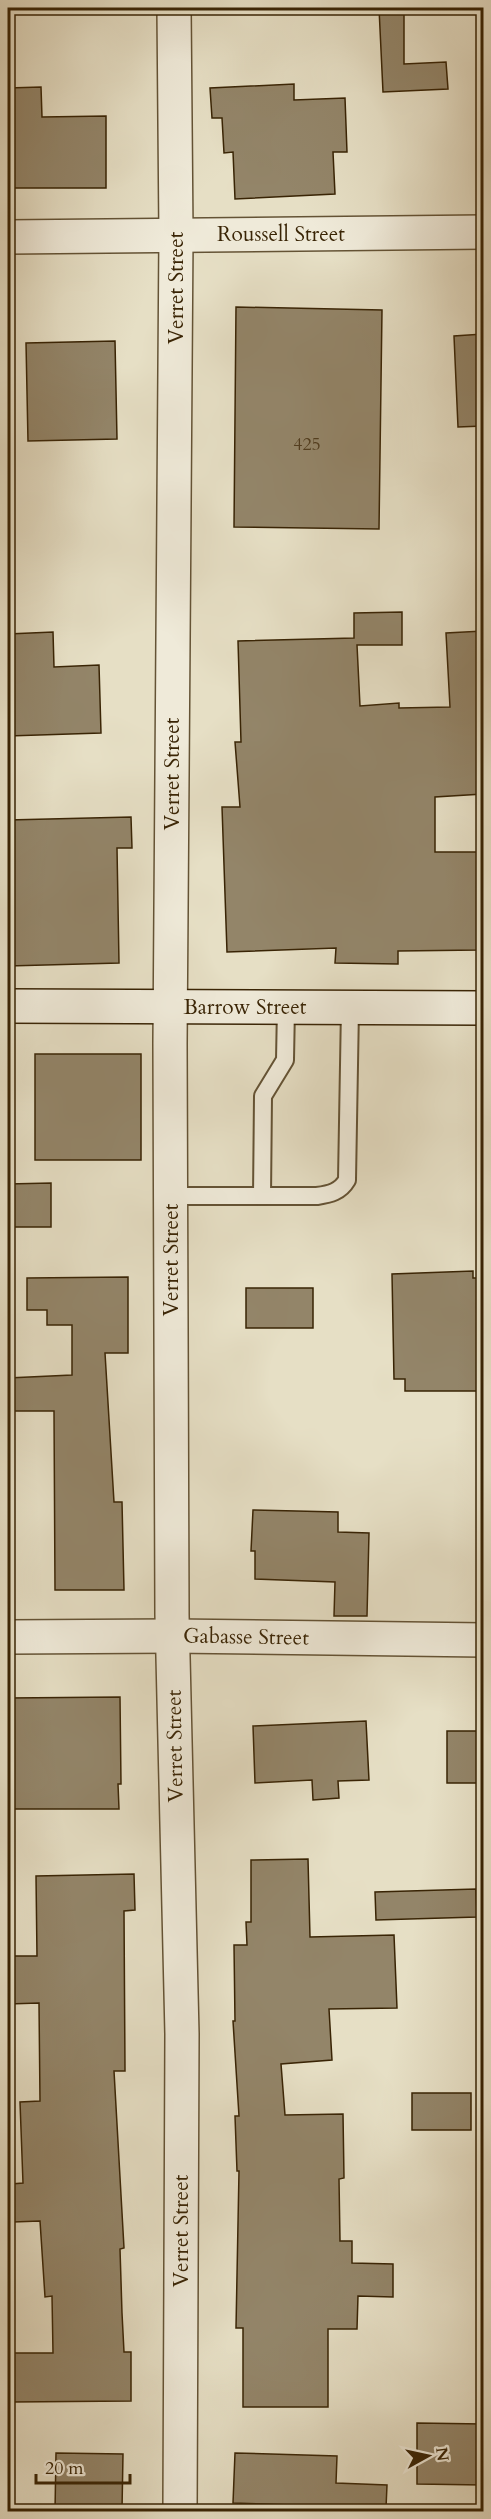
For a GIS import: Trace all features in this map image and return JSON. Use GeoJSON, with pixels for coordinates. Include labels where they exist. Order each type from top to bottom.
{"type":"FeatureCollection","features":[{"type":"Feature","properties":{"kind":"street","name":"Verret Street"},"geometry":{"type":"LineString","coordinates":[[174,8],[176,235],[170,1196],[173,1636],[182,2034],[180,2511]]}},
{"type":"Feature","properties":{"kind":"street","name":"Roussell Street"},"geometry":{"type":"LineString","coordinates":[[8,237],[483,232]]}},
{"type":"Feature","properties":{"kind":"street","name":"Barrow Street"},"geometry":{"type":"LineString","coordinates":[[8,1006],[483,1008]]}},
{"type":"Feature","properties":{"kind":"street","name":"Gabasse Street"},"geometry":{"type":"LineString","coordinates":[[8,1637],[173,1636],[483,1640]]}},
{"type":"Feature","properties":{"kind":"lane"},"geometry":{"type":"LineString","coordinates":[[262,1196],[263,1096],[285,1060],[286,1007]]}},
{"type":"Feature","properties":{"kind":"lane"},"geometry":{"type":"LineString","coordinates":[[170,1196],[327,1194],[343,1186],[347,1180],[350,1008]]}},
{"type":"Feature","properties":{"kind":"building"},"geometry":{"type":"Polygon","coordinates":[[[379,8],[404,8],[404,64],[446,62],[448,89],[383,92],[379,8]]]}},
{"type":"Feature","properties":{"kind":"building"},"geometry":{"type":"Polygon","coordinates":[[[294,84],[294,100],[345,98],[347,152],[333,152],[335,194],[235,199],[233,152],[224,153],[222,118],[212,118],[210,88],[294,84]]]}},
{"type":"Feature","properties":{"kind":"building"},"geometry":{"type":"Polygon","coordinates":[[[41,87],[42,117],[106,116],[106,188],[8,188],[8,88],[41,87]]]}},
{"type":"Feature","properties":{"kind":"building"},"geometry":{"type":"Polygon","coordinates":[[[236,307],[382,310],[379,529],[234,527],[236,307]]]}},
{"type":"Feature","properties":{"kind":"building"},"geometry":{"type":"Polygon","coordinates":[[[483,334],[483,426],[458,427],[454,336],[483,334]]]}},
{"type":"Feature","properties":{"kind":"building"},"geometry":{"type":"Polygon","coordinates":[[[115,341],[117,439],[28,441],[26,343],[115,341]]]}},
{"type":"Feature","properties":{"kind":"building"},"geometry":{"type":"Polygon","coordinates":[[[402,612],[402,645],[357,645],[360,706],[399,703],[399,708],[450,707],[446,633],[483,631],[483,794],[435,797],[435,852],[478,852],[479,950],[398,951],[398,964],[335,963],[336,948],[227,952],[222,807],[240,807],[235,742],[241,742],[238,641],[354,638],[354,613],[402,612]]]}},
{"type":"Feature","properties":{"kind":"building"},"geometry":{"type":"Polygon","coordinates":[[[53,632],[54,667],[99,665],[101,733],[8,736],[8,634],[53,632]]]}},
{"type":"Feature","properties":{"kind":"building"},"geometry":{"type":"Polygon","coordinates":[[[131,817],[132,848],[117,848],[119,963],[8,966],[8,820],[131,817]]]}},
{"type":"Feature","properties":{"kind":"building"},"geometry":{"type":"Polygon","coordinates":[[[35,1054],[141,1054],[141,1160],[35,1160],[35,1054]]]}},
{"type":"Feature","properties":{"kind":"building"},"geometry":{"type":"Polygon","coordinates":[[[51,1183],[51,1227],[8,1227],[8,1184],[51,1183]]]}},
{"type":"Feature","properties":{"kind":"building"},"geometry":{"type":"Polygon","coordinates":[[[473,1271],[473,1278],[483,1278],[483,1391],[405,1391],[405,1379],[394,1379],[392,1274],[473,1271]]]}},
{"type":"Feature","properties":{"kind":"building"},"geometry":{"type":"Polygon","coordinates":[[[128,1277],[128,1353],[105,1353],[114,1502],[122,1502],[124,1590],[55,1590],[54,1411],[8,1411],[8,1378],[72,1375],[72,1325],[47,1325],[47,1310],[27,1310],[27,1278],[128,1277]]]}},
{"type":"Feature","properties":{"kind":"building"},"geometry":{"type":"Polygon","coordinates":[[[246,1288],[313,1288],[313,1328],[246,1328],[246,1288]]]}},
{"type":"Feature","properties":{"kind":"building"},"geometry":{"type":"Polygon","coordinates":[[[253,1510],[338,1512],[338,1532],[369,1533],[367,1616],[334,1616],[335,1582],[255,1579],[255,1551],[251,1551],[253,1510]]]}},
{"type":"Feature","properties":{"kind":"building"},"geometry":{"type":"Polygon","coordinates":[[[120,1697],[119,1809],[8,1809],[8,1698],[120,1697]]]}},
{"type":"Feature","properties":{"kind":"building"},"geometry":{"type":"Polygon","coordinates":[[[366,1721],[369,1780],[338,1781],[339,1798],[313,1800],[312,1780],[255,1783],[253,1726],[366,1721]]]}},
{"type":"Feature","properties":{"kind":"building"},"geometry":{"type":"Polygon","coordinates":[[[447,1731],[483,1731],[483,1783],[447,1783],[447,1731]]]}},
{"type":"Feature","properties":{"kind":"building"},"geometry":{"type":"Polygon","coordinates":[[[308,1859],[310,1937],[394,1935],[397,2008],[329,2009],[332,2060],[281,2064],[285,2115],[343,2114],[344,2178],[339,2179],[340,2241],[352,2241],[352,2263],[393,2264],[393,2297],[358,2296],[357,2329],[328,2329],[328,2407],[243,2407],[243,2328],[236,2328],[239,2171],[237,2171],[235,2116],[239,2116],[233,2021],[235,2021],[234,1945],[247,1945],[246,1922],[251,1922],[251,1860],[308,1859]]]}},
{"type":"Feature","properties":{"kind":"building"},"geometry":{"type":"Polygon","coordinates":[[[134,1874],[135,1910],[124,1911],[125,2071],[114,2071],[124,2248],[120,2249],[124,2352],[131,2352],[131,2401],[12,2402],[12,2353],[53,2353],[52,2296],[45,2297],[40,2221],[13,2222],[11,2184],[23,2183],[20,2102],[40,2101],[39,2003],[8,2004],[8,1956],[37,1956],[36,1876],[134,1874]]]}},
{"type":"Feature","properties":{"kind":"building"},"geometry":{"type":"Polygon","coordinates":[[[476,1889],[477,1917],[376,1920],[375,1892],[476,1889]]]}},
{"type":"Feature","properties":{"kind":"building"},"geometry":{"type":"Polygon","coordinates":[[[412,2093],[471,2093],[471,2130],[412,2130],[412,2093]]]}},
{"type":"Feature","properties":{"kind":"building"},"geometry":{"type":"Polygon","coordinates":[[[417,2423],[483,2424],[483,2485],[417,2484],[417,2423]]]}},
{"type":"Feature","properties":{"kind":"building"},"geometry":{"type":"Polygon","coordinates":[[[56,2453],[123,2454],[122,2510],[55,2511],[56,2453]]]}},
{"type":"Feature","properties":{"kind":"building"},"geometry":{"type":"Polygon","coordinates":[[[235,2453],[337,2456],[336,2483],[387,2485],[386,2508],[233,2503],[235,2453]]]}}]}
